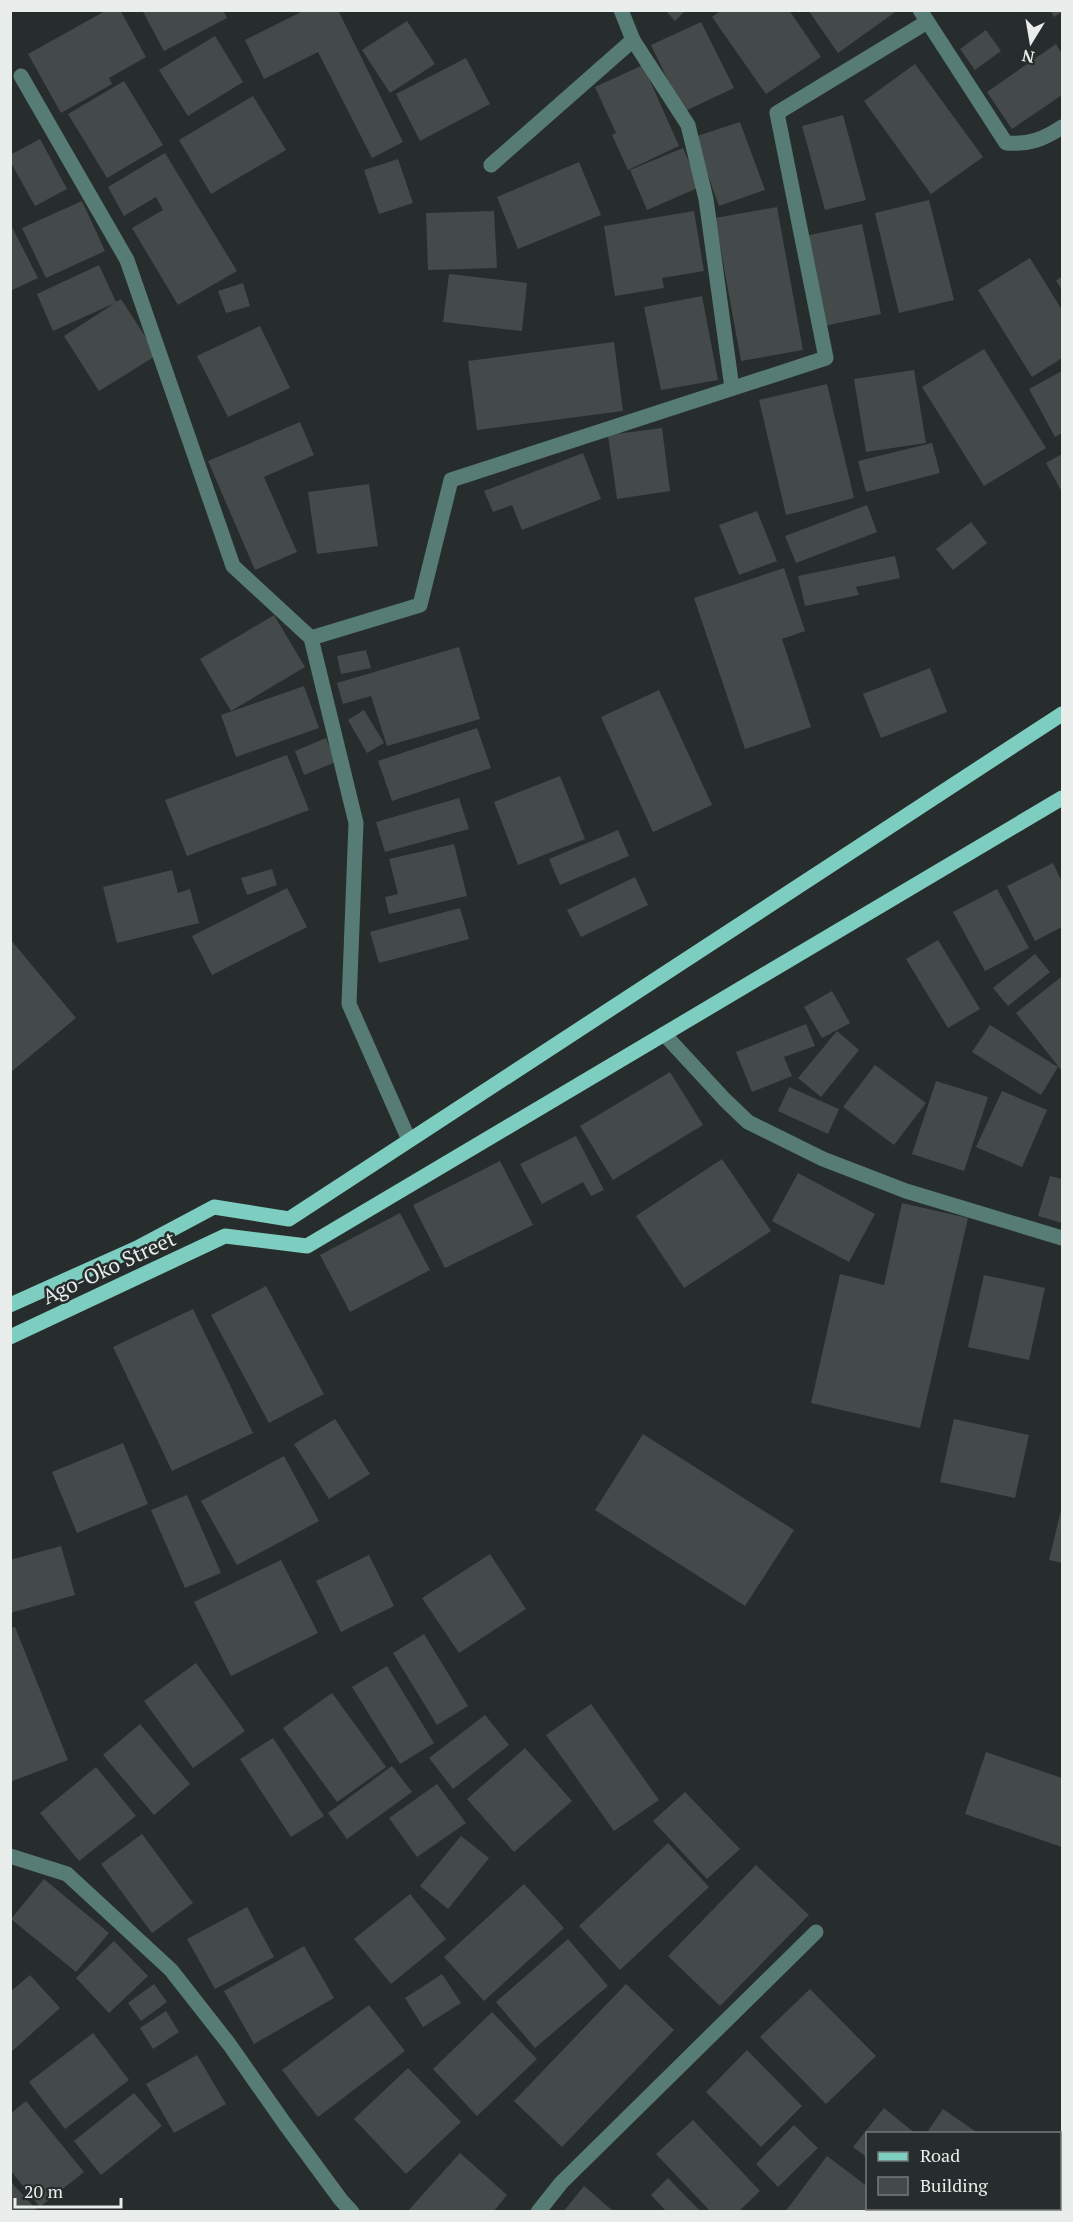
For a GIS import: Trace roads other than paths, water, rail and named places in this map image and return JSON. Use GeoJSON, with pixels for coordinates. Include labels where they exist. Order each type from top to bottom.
{"type":"FeatureCollection","features":[{"type":"Feature","properties":{"kind":"main road"},"geometry":{"type":"LineString","coordinates":[[10,1305],[137,1248],[214,1207],[289,1219],[1062,714]]}},
{"type":"Feature","properties":{"kind":"main road"},"geometry":{"type":"LineString","coordinates":[[664,1034],[1062,798]]}},
{"type":"Feature","properties":{"kind":"main road","name":"Ago-Oko Street"},"geometry":{"type":"LineString","coordinates":[[10,1337],[225,1236],[307,1246],[664,1034]]}},
{"type":"Feature","properties":{"kind":"street"},"geometry":{"type":"LineString","coordinates":[[621,10],[633,40],[688,125],[706,199],[732,388]]}},
{"type":"Feature","properties":{"kind":"street"},"geometry":{"type":"LineString","coordinates":[[311,638],[420,605],[451,480],[826,358],[777,113],[924,16],[1006,143],[1022,144],[1044,139],[1062,127]]}},
{"type":"Feature","properties":{"kind":"street"},"geometry":{"type":"LineString","coordinates":[[491,165],[633,40]]}},
{"type":"Feature","properties":{"kind":"street"},"geometry":{"type":"LineString","coordinates":[[21,76],[127,260],[233,566],[311,638],[356,823],[349,1004],[409,1140]]}},
{"type":"Feature","properties":{"kind":"street"},"geometry":{"type":"LineString","coordinates":[[664,1034],[748,1122],[823,1158],[906,1191],[1062,1238]]}},
{"type":"Feature","properties":{"kind":"street"},"geometry":{"type":"LineString","coordinates":[[10,1856],[67,1874],[171,1970],[229,2044],[341,2200],[352,2211]]}},
{"type":"Feature","properties":{"kind":"street"},"geometry":{"type":"LineString","coordinates":[[538,2211],[561,2183],[816,1932]]}}]}
